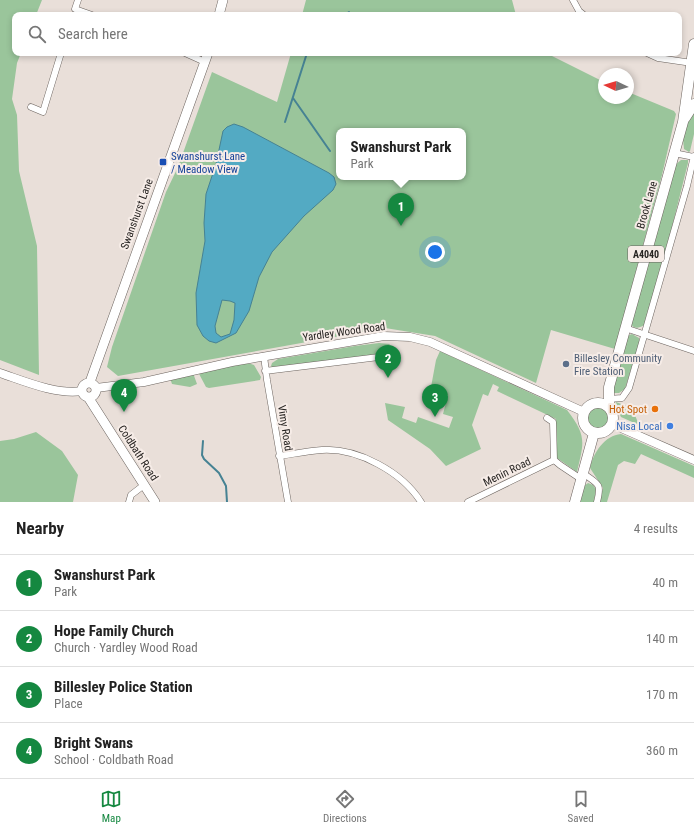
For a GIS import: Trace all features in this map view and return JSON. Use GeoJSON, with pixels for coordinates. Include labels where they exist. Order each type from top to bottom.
{"type":"FeatureCollection","features":[{"type":"Feature","properties":{"kind":"main road"},"geometry":{"type":"LineString","coordinates":[[220,12],[223,0]]}},
{"type":"Feature","properties":{"kind":"main road","name":"Brook Lane"},"geometry":{"type":"LineString","coordinates":[[609,403],[609,387],[683,122],[693,64],[694,44]]}},
{"type":"Feature","properties":{"kind":"main road","name":"Swanshurst Lane"},"geometry":{"type":"LineString","coordinates":[[93,385],[207,57]]}},
{"type":"Feature","properties":{"kind":"main road","name":"Brook Lane"},"geometry":{"type":"LineString","coordinates":[[683,122],[694,104]]}},
{"type":"Feature","properties":{"kind":"main road"},"geometry":{"type":"LineString","coordinates":[[84,385],[93,385],[94,395],[85,394],[84,385]]}},
{"type":"Feature","properties":{"kind":"main road","name":"Brook Lane"},"geometry":{"type":"LineString","coordinates":[[596,403],[609,387]]}},
{"type":"Feature","properties":{"kind":"main road","name":"Coldbath Road"},"geometry":{"type":"LineString","coordinates":[[85,394],[155,502]]}},
{"type":"Feature","properties":{"kind":"main road"},"geometry":{"type":"LineString","coordinates":[[596,403],[609,403],[613,415],[612,424],[605,432],[594,433],[588,430],[584,424],[584,412],[589,406],[596,403]]}},
{"type":"Feature","properties":{"kind":"main road"},"geometry":{"type":"LineString","coordinates":[[575,502],[594,433]]}},
{"type":"Feature","properties":{"kind":"street"},"geometry":{"type":"LineString","coordinates":[[74,12],[78,0]]}},
{"type":"Feature","properties":{"kind":"street"},"geometry":{"type":"LineString","coordinates":[[573,0],[580,12]]}},
{"type":"Feature","properties":{"kind":"street"},"geometry":{"type":"LineString","coordinates":[[31,107],[43,112],[60,56]]}},
{"type":"Feature","properties":{"kind":"street"},"geometry":{"type":"LineString","coordinates":[[654,56],[693,64]]}},
{"type":"Feature","properties":{"kind":"street"},"geometry":{"type":"LineString","coordinates":[[609,403],[622,398],[629,388],[646,335],[687,186],[694,157],[674,153]]}},
{"type":"Feature","properties":{"kind":"street"},"geometry":{"type":"LineString","coordinates":[[625,328],[694,351]]}},
{"type":"Feature","properties":{"kind":"street","name":"Yardley Wood Road"},"geometry":{"type":"LineString","coordinates":[[93,385],[144,382],[232,362],[384,336],[410,337],[430,342],[584,412]]}},
{"type":"Feature","properties":{"kind":"street"},"geometry":{"type":"LineString","coordinates":[[265,371],[387,356],[391,352]]}},
{"type":"Feature","properties":{"kind":"street","name":"Vimy Road"},"geometry":{"type":"LineString","coordinates":[[264,356],[265,371],[288,502]]}},
{"type":"Feature","properties":{"kind":"street"},"geometry":{"type":"LineString","coordinates":[[0,373],[51,389],[85,394]]}},
{"type":"Feature","properties":{"kind":"street"},"geometry":{"type":"LineString","coordinates":[[548,418],[553,422],[554,460],[560,465],[598,486],[600,490],[597,502]]}},
{"type":"Feature","properties":{"kind":"street"},"geometry":{"type":"LineString","coordinates":[[612,424],[694,460]]}},
{"type":"Feature","properties":{"kind":"street"},"geometry":{"type":"LineString","coordinates":[[279,456],[323,450],[349,453],[363,458],[391,472],[404,483],[421,502]]}},
{"type":"Feature","properties":{"kind":"street","name":"Menin Road"},"geometry":{"type":"LineString","coordinates":[[468,502],[554,460]]}},
{"type":"Feature","properties":{"kind":"street"},"geometry":{"type":"LineString","coordinates":[[129,502],[131,495],[144,485]]}},
{"type":"Feature","properties":{"kind":"green space"},"geometry":{"type":"Polygon","coordinates":[[[0,0],[42,0],[37,12],[12,12],[12,56],[20,56],[17,63],[12,99],[17,115],[19,171],[37,246],[39,375],[0,360],[0,0]]]}},
{"type":"Feature","properties":{"kind":"green space"},"geometry":{"type":"Polygon","coordinates":[[[306,0],[512,0],[515,12],[303,12],[306,0]]]}},
{"type":"Feature","properties":{"kind":"green space"},"geometry":{"type":"Polygon","coordinates":[[[290,56],[552,56],[598,79],[598,104],[634,104],[634,94],[674,111],[676,114],[662,175],[615,349],[551,330],[536,383],[435,336],[385,328],[118,376],[107,367],[112,347],[166,192],[178,167],[212,72],[277,102],[290,56]]]}},
{"type":"Feature","properties":{"kind":"green space"},"geometry":{"type":"Polygon","coordinates":[[[694,108],[694,134],[689,152],[684,149],[683,139],[691,111],[694,108]]]}},
{"type":"Feature","properties":{"kind":"green space"},"geometry":{"type":"Polygon","coordinates":[[[681,160],[688,160],[688,163],[667,247],[644,325],[638,328],[630,323],[674,166],[681,160]]]}},
{"type":"Feature","properties":{"kind":"green space"},"geometry":{"type":"Polygon","coordinates":[[[632,334],[639,338],[639,343],[625,389],[619,393],[612,393],[627,336],[632,334]]]}},
{"type":"Feature","properties":{"kind":"green space"},"geometry":{"type":"Polygon","coordinates":[[[379,343],[390,344],[385,351],[378,356],[274,369],[271,366],[272,363],[278,359],[379,343]]]}},
{"type":"Feature","properties":{"kind":"green space"},"geometry":{"type":"Polygon","coordinates":[[[440,351],[567,410],[581,433],[582,446],[577,472],[557,458],[556,419],[497,391],[499,387],[493,384],[488,396],[483,394],[472,425],[481,449],[446,466],[430,449],[388,420],[385,403],[405,407],[402,418],[416,423],[418,417],[449,428],[453,417],[443,414],[448,395],[431,387],[436,360],[440,351]]]}},
{"type":"Feature","properties":{"kind":"green space"},"geometry":{"type":"Polygon","coordinates":[[[248,363],[254,365],[261,377],[260,380],[209,388],[206,387],[198,372],[235,364],[248,363]]]}},
{"type":"Feature","properties":{"kind":"green space"},"geometry":{"type":"Polygon","coordinates":[[[193,373],[197,384],[190,387],[172,384],[170,378],[193,373]]]}},
{"type":"Feature","properties":{"kind":"green space"},"geometry":{"type":"Polygon","coordinates":[[[616,402],[632,408],[639,425],[621,417],[615,404],[616,402]]]}},
{"type":"Feature","properties":{"kind":"green space"},"geometry":{"type":"Polygon","coordinates":[[[598,406],[606,409],[609,417],[606,425],[598,428],[590,425],[587,417],[590,409],[598,406]]]}},
{"type":"Feature","properties":{"kind":"green space"},"geometry":{"type":"Polygon","coordinates":[[[36,432],[62,451],[78,475],[73,502],[0,502],[0,441],[14,439],[36,432]]]}},
{"type":"Feature","properties":{"kind":"green space"},"geometry":{"type":"Polygon","coordinates":[[[621,434],[694,466],[694,478],[641,454],[635,464],[624,461],[618,465],[607,502],[599,502],[603,488],[590,468],[594,456],[605,441],[615,435],[621,434]]]}},
{"type":"Feature","properties":{"kind":"green space"},"geometry":{"type":"Polygon","coordinates":[[[588,483],[593,485],[596,489],[594,502],[579,502],[584,486],[588,483]]]}},
{"type":"Feature","properties":{"kind":"water"},"geometry":{"type":"Polygon","coordinates":[[[234,124],[243,127],[329,173],[334,177],[336,184],[333,190],[304,216],[272,252],[259,277],[249,311],[236,333],[216,343],[209,341],[203,336],[197,325],[196,293],[205,241],[204,223],[206,194],[216,164],[223,131],[227,127],[234,124]],[[222,300],[215,326],[216,333],[221,337],[230,334],[234,320],[235,303],[222,300]]]}},
{"type":"Feature","properties":{"kind":"waterway"},"geometry":{"type":"LineString","coordinates":[[285,122],[306,56]]}},
{"type":"Feature","properties":{"kind":"waterway"},"geometry":{"type":"LineString","coordinates":[[293,98],[330,151]]}},
{"type":"Feature","properties":{"kind":"waterway"},"geometry":{"type":"LineString","coordinates":[[203,441],[202,455],[204,459],[219,473],[226,486],[227,502]]}},
{"type":"Feature","properties":{"kind":"place","name":"Swanshurst Lane / Meadow View"},"geometry":{"type":"Point","coordinates":[163,162]}},
{"type":"Feature","properties":{"kind":"place","name":"Swanshurst Park"},"geometry":{"type":"Point","coordinates":[401,226]}},
{"type":"Feature","properties":{"kind":"place","name":"Billesley Community Fire Station"},"geometry":{"type":"Point","coordinates":[566,364]}},
{"type":"Feature","properties":{"kind":"place","name":"Hope Family Church"},"geometry":{"type":"Point","coordinates":[388,378]}},
{"type":"Feature","properties":{"kind":"place","name":"Hot Spot"},"geometry":{"type":"Point","coordinates":[655,409]}},
{"type":"Feature","properties":{"kind":"place","name":"Bright Swans"},"geometry":{"type":"Point","coordinates":[124,412]}},
{"type":"Feature","properties":{"kind":"place","name":"Billesley Police Station"},"geometry":{"type":"Point","coordinates":[435,417]}},
{"type":"Feature","properties":{"kind":"place","name":"Nisa Local"},"geometry":{"type":"Point","coordinates":[670,426]}}]}
